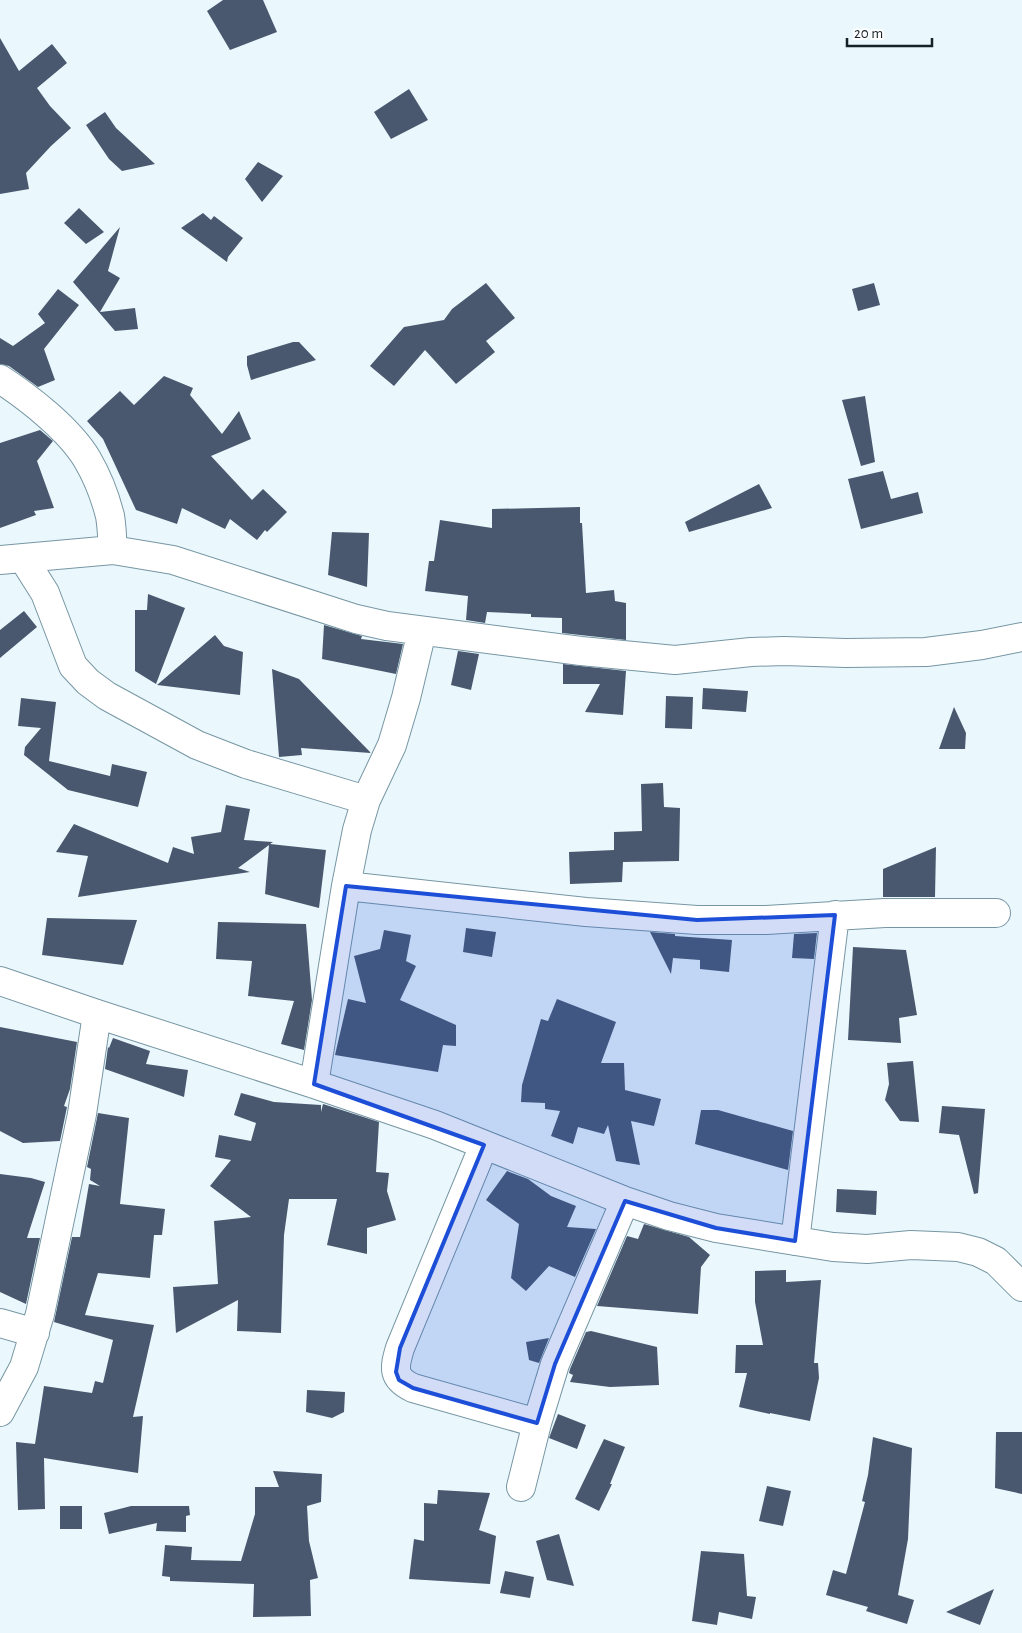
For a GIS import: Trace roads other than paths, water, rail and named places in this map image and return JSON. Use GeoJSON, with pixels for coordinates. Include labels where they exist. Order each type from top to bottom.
{"type":"FeatureCollection","features":[{"type":"Feature","properties":{"kind":"street"},"geometry":{"type":"LineString","coordinates":[[0,378],[22,393],[60,426],[86,458],[102,491],[110,518],[113,550]]}},
{"type":"Feature","properties":{"kind":"street"},"geometry":{"type":"LineString","coordinates":[[12,559],[113,550],[173,560],[356,619],[422,631],[581,651],[675,660],[751,652],[926,652],[982,645],[1022,637]]}},
{"type":"Feature","properties":{"kind":"street"},"geometry":{"type":"LineString","coordinates":[[12,559],[45,593],[73,666],[88,682],[107,696],[197,745],[246,764],[366,800]]}},
{"type":"Feature","properties":{"kind":"street"},"geometry":{"type":"LineString","coordinates":[[314,1084],[357,830],[366,800],[392,745],[406,698],[422,631]]}},
{"type":"Feature","properties":{"kind":"street"},"geometry":{"type":"LineString","coordinates":[[346,886],[577,911],[697,920],[766,920],[885,913],[996,913]]}},
{"type":"Feature","properties":{"kind":"street"},"geometry":{"type":"LineString","coordinates":[[795,1241],[835,915]]}},
{"type":"Feature","properties":{"kind":"street"},"geometry":{"type":"LineString","coordinates":[[0,981],[435,1125],[625,1201],[669,1216],[716,1228],[833,1247],[868,1249],[911,1245],[958,1247],[978,1252],[996,1261],[1022,1287]]}},
{"type":"Feature","properties":{"kind":"street"},"geometry":{"type":"LineString","coordinates":[[0,1412],[24,1366],[35,1333],[82,1114],[97,1014]]}},
{"type":"Feature","properties":{"kind":"street"},"geometry":{"type":"LineString","coordinates":[[484,1145],[400,1348],[396,1360],[396,1372],[399,1380],[413,1388],[537,1424]]}},
{"type":"Feature","properties":{"kind":"street"},"geometry":{"type":"LineString","coordinates":[[521,1487],[555,1364],[625,1201]]}},
{"type":"Feature","properties":{"kind":"street"},"geometry":{"type":"LineString","coordinates":[[0,1323],[35,1333]]}}]}
